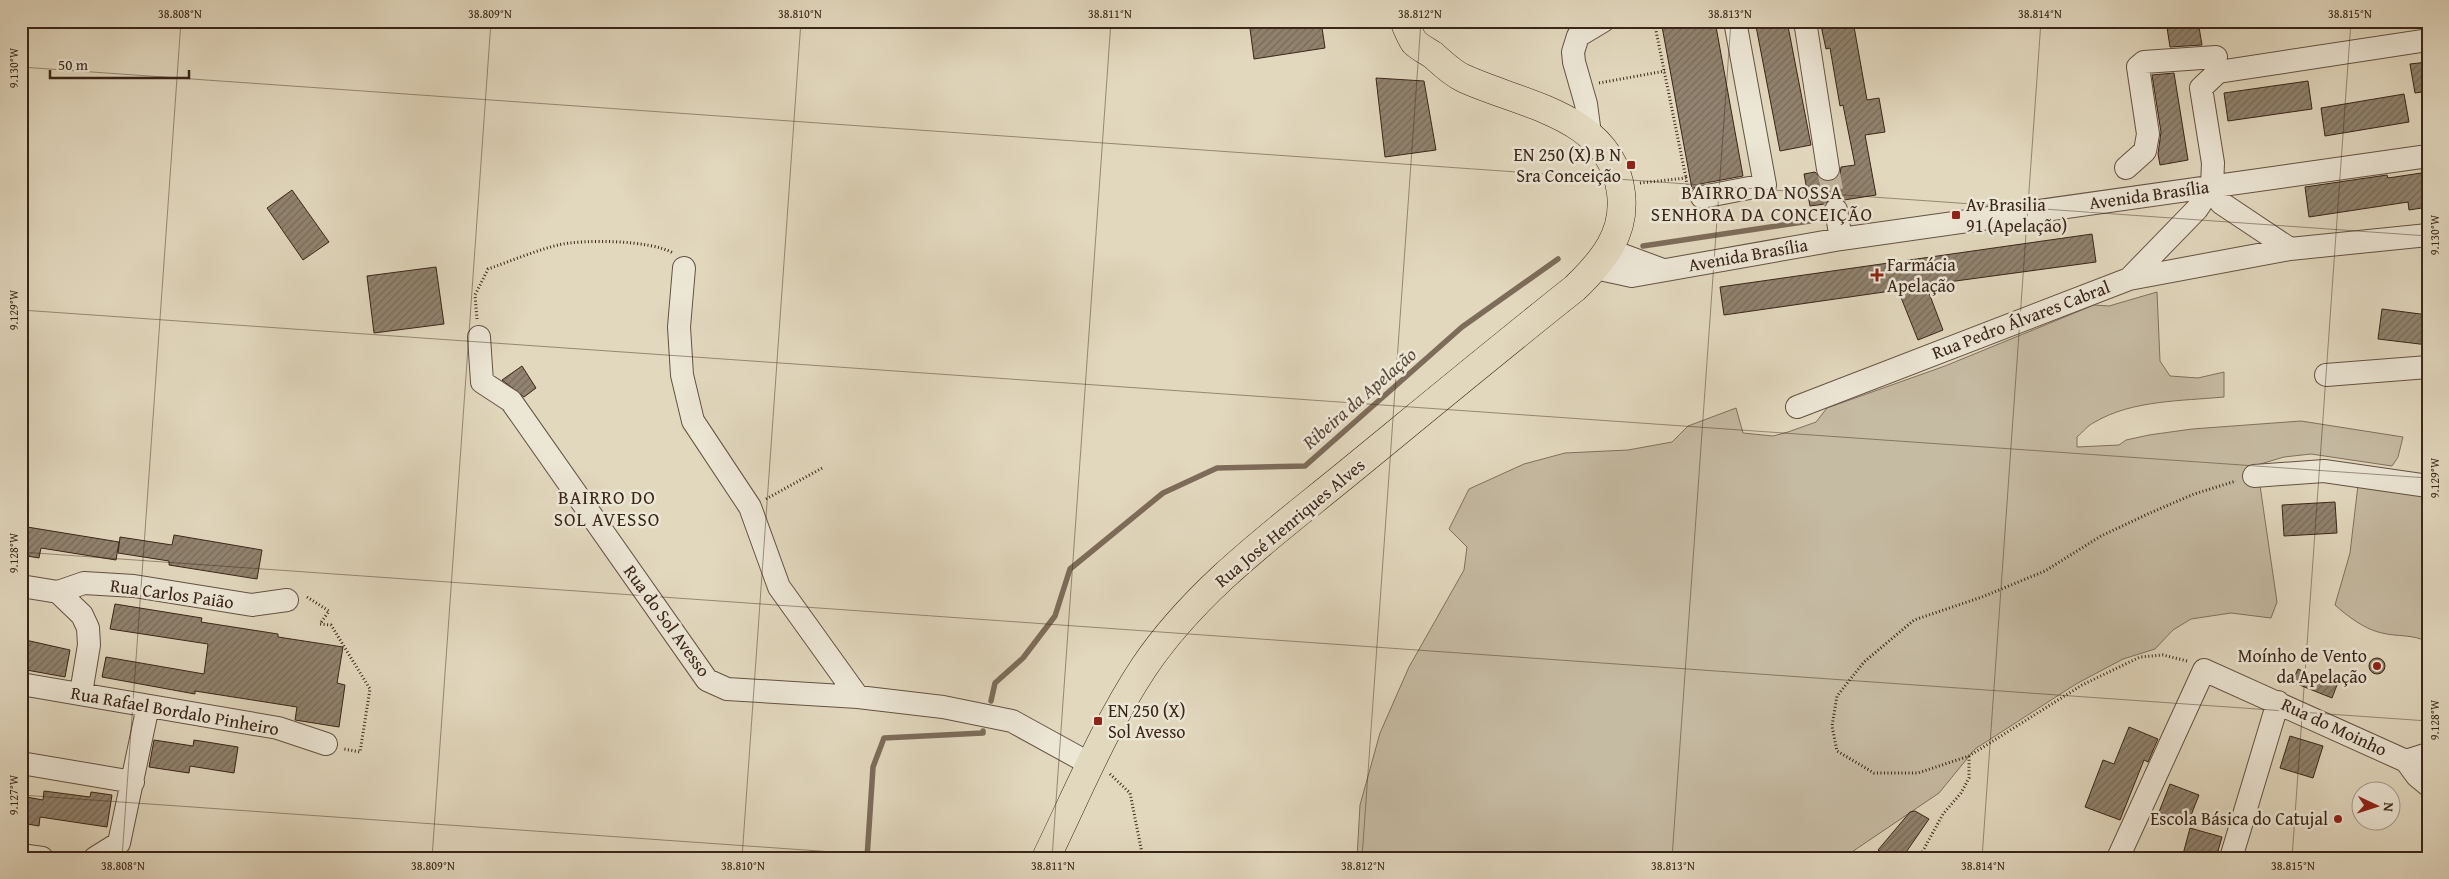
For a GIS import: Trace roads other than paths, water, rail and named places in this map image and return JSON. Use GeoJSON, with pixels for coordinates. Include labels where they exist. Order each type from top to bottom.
{"type":"FeatureCollection","features":[{"type":"Feature","properties":{"kind":"main road"},"geometry":{"type":"LineString","coordinates":[[1404,21],[1414,42],[1461,77],[1563,117],[1590,134],[1609,158],[1619,185],[1621,215],[1602,259]]}},
{"type":"Feature","properties":{"kind":"main road","name":"Rua José Henriques Alves"},"geometry":{"type":"LineString","coordinates":[[1046,858],[1126,698],[1144,667],[1195,605],[1290,520],[1575,288],[1602,259]]}},
{"type":"Feature","properties":{"kind":"street"},"geometry":{"type":"LineString","coordinates":[[1590,134],[1586,104],[1574,62],[1574,44],[1584,30],[1603,21]]}},
{"type":"Feature","properties":{"kind":"street"},"geometry":{"type":"LineString","coordinates":[[1702,197],[1765,185],[1735,21]]}},
{"type":"Feature","properties":{"kind":"street"},"geometry":{"type":"LineString","coordinates":[[1804,21],[1828,169]]}},
{"type":"Feature","properties":{"kind":"street"},"geometry":{"type":"LineString","coordinates":[[2290,248],[2221,203],[2212,186],[2213,163],[2201,88],[2218,72],[2428,40]]}},
{"type":"Feature","properties":{"kind":"street"},"geometry":{"type":"LineString","coordinates":[[2126,168],[2144,151],[2148,134],[2138,68],[2144,62],[2216,57]]}},
{"type":"Feature","properties":{"kind":"street","name":"Avenida Brasília"},"geometry":{"type":"LineString","coordinates":[[1602,259],[1632,276],[1841,240],[2428,156]]}},
{"type":"Feature","properties":{"kind":"street","name":"Rua Pedro Álvares Cabral"},"geometry":{"type":"LineString","coordinates":[[1797,407],[2129,278],[2197,209],[2212,186]]}},
{"type":"Feature","properties":{"kind":"street"},"geometry":{"type":"LineString","coordinates":[[1836,210],[1841,240]]}},
{"type":"Feature","properties":{"kind":"street"},"geometry":{"type":"LineString","coordinates":[[2129,278],[2290,248],[2428,235]]}},
{"type":"Feature","properties":{"kind":"street"},"geometry":{"type":"LineString","coordinates":[[2378,240],[2428,246]]}},
{"type":"Feature","properties":{"kind":"street"},"geometry":{"type":"LineString","coordinates":[[684,268],[679,327],[682,375],[694,421],[750,507],[779,587],[858,697]]}},
{"type":"Feature","properties":{"kind":"street","name":"Rua do Sol Avesso"},"geometry":{"type":"LineString","coordinates":[[479,337],[482,382],[511,401],[707,680],[727,689],[858,697],[943,707],[1012,721],[1092,765]]}},
{"type":"Feature","properties":{"kind":"street"},"geometry":{"type":"LineString","coordinates":[[2326,375],[2428,367]]}},
{"type":"Feature","properties":{"kind":"street"},"geometry":{"type":"LineString","coordinates":[[2254,476],[2324,471],[2428,486]]}},
{"type":"Feature","properties":{"kind":"street","name":"Rua Carlos Paião"},"geometry":{"type":"LineString","coordinates":[[21,586],[58,592],[84,583],[134,586],[252,605],[287,600]]}},
{"type":"Feature","properties":{"kind":"street"},"geometry":{"type":"LineString","coordinates":[[58,592],[82,615],[88,628],[89,645],[81,693]]}},
{"type":"Feature","properties":{"kind":"street","name":"Rua do Moinho"},"geometry":{"type":"LineString","coordinates":[[2118,858],[2204,670],[2406,761],[2417,776],[2428,784]]}},
{"type":"Feature","properties":{"kind":"street","name":"Rua Rafael Bordalo Pinheiro"},"geometry":{"type":"LineString","coordinates":[[21,684],[278,728],[326,744]]}},
{"type":"Feature","properties":{"kind":"street"},"geometry":{"type":"LineString","coordinates":[[2232,858],[2278,702]]}},
{"type":"Feature","properties":{"kind":"street"},"geometry":{"type":"LineString","coordinates":[[94,858],[119,843],[148,706]]}},
{"type":"Feature","properties":{"kind":"street"},"geometry":{"type":"LineString","coordinates":[[2406,761],[2428,754]]}},
{"type":"Feature","properties":{"kind":"street"},"geometry":{"type":"LineString","coordinates":[[21,763],[133,782]]}},
{"type":"Feature","properties":{"kind":"street"},"geometry":{"type":"LineString","coordinates":[[21,855],[42,858]]}},
{"type":"Feature","properties":{"kind":"waterway","name":"Ribeira da Apelação"},"geometry":{"type":"LineString","coordinates":[[1643,246],[1810,221]]}},
{"type":"Feature","properties":{"kind":"waterway","name":"Ribeira da Apelação"},"geometry":{"type":"LineString","coordinates":[[991,701],[995,683],[1023,658],[1055,616],[1070,569],[1163,493],[1217,468],[1305,466],[1462,327],[1558,259]]}},
{"type":"Feature","properties":{"kind":"waterway","name":"Ribeira da Apelação"},"geometry":{"type":"LineString","coordinates":[[867,858],[873,767],[884,738],[983,733],[983,731]]}},
{"type":"Feature","properties":{"kind":"tunnel"},"geometry":{"type":"LineString","coordinates":[[1828,169],[1836,210]]}},
{"type":"Feature","properties":{"kind":"place","name":"EN 250 (X) B N Sra Conceição"},"geometry":{"type":"Point","coordinates":[1631,165]}},
{"type":"Feature","properties":{"kind":"place","name":"Av Brasilia 91 (Apelação)"},"geometry":{"type":"Point","coordinates":[1956,215]}},
{"type":"Feature","properties":{"kind":"place","name":"Farmácia Apelação"},"geometry":{"type":"Point","coordinates":[1877,275]}},
{"type":"Feature","properties":{"kind":"place","name":"Moínho de Vento da Apelação"},"geometry":{"type":"Point","coordinates":[2377,666]}},
{"type":"Feature","properties":{"kind":"place","name":"EN 250 (X) Sol Avesso"},"geometry":{"type":"Point","coordinates":[1098,721]}},
{"type":"Feature","properties":{"kind":"place","name":"Escola Básica do Catujal"},"geometry":{"type":"Point","coordinates":[2338,819]}},
{"type":"Feature","properties":{"kind":"district","name":"BAIRRO DA NOSSA SENHORA DA CONCEIÇÃO"},"geometry":{"type":"Point","coordinates":[1762,203]}},
{"type":"Feature","properties":{"kind":"district","name":"BAIRRO DO SOL AVESSO"},"geometry":{"type":"Point","coordinates":[607,508]}}]}
